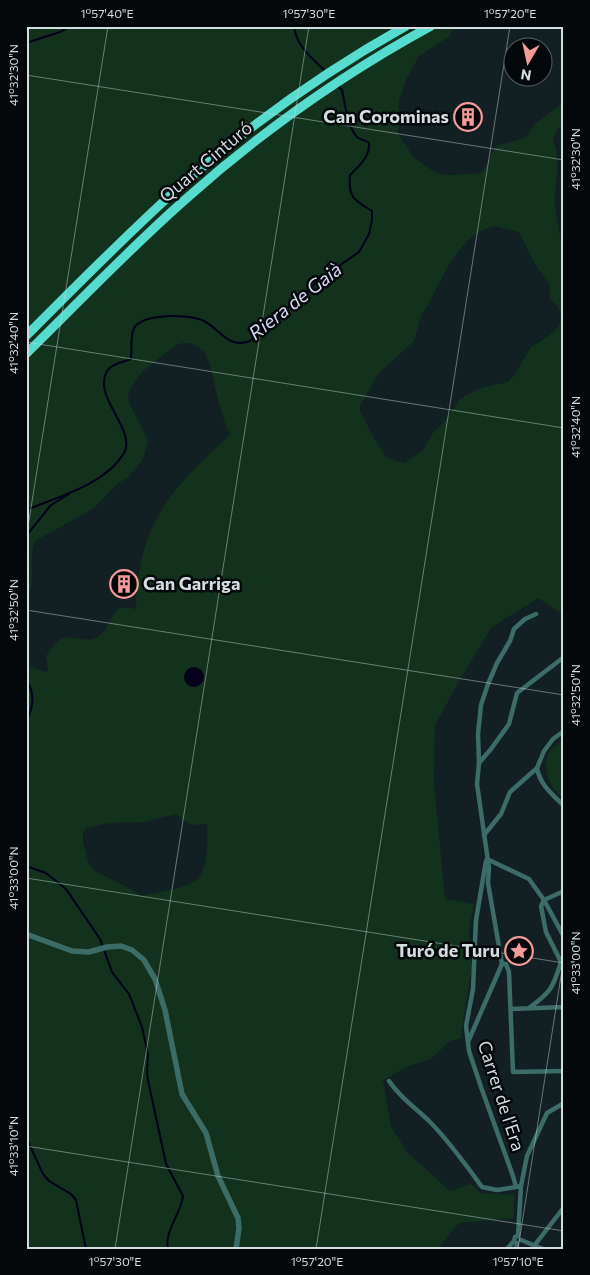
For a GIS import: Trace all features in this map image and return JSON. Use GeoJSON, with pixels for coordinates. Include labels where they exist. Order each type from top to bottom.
{"type":"FeatureCollection","features":[{"type":"Feature","properties":{"kind":"highway","name":"Quart Cinturó"},"geometry":{"type":"LineString","coordinates":[[26,354],[169,214],[220,169],[267,132],[329,88],[431,26]]}},
{"type":"Feature","properties":{"kind":"highway","name":"Quart Cinturó"},"geometry":{"type":"LineString","coordinates":[[26,336],[153,211],[203,168],[260,122],[334,70],[402,28]]}},
{"type":"Feature","properties":{"kind":"street"},"geometry":{"type":"LineString","coordinates":[[468,1042],[502,964],[488,883],[489,868],[477,784],[479,763],[478,734],[481,705],[488,684],[514,629],[525,619],[536,614]]}},
{"type":"Feature","properties":{"kind":"street"},"geometry":{"type":"LineString","coordinates":[[479,763],[491,750],[509,724],[517,693],[564,657]]}},
{"type":"Feature","properties":{"kind":"street"},"geometry":{"type":"LineString","coordinates":[[484,835],[502,814],[510,792],[537,768],[544,751],[553,739],[564,731]]}},
{"type":"Feature","properties":{"kind":"street"},"geometry":{"type":"LineString","coordinates":[[537,768],[544,786],[564,806]]}},
{"type":"Feature","properties":{"kind":"street"},"geometry":{"type":"LineString","coordinates":[[487,859],[529,879],[544,900],[564,937]]}},
{"type":"Feature","properties":{"kind":"street","name":"Carrer de l'Era"},"geometry":{"type":"LineString","coordinates":[[487,859],[476,920],[473,990],[466,1026],[468,1042],[481,1088],[518,1187]]}},
{"type":"Feature","properties":{"kind":"street"},"geometry":{"type":"LineString","coordinates":[[529,1008],[548,994],[556,979],[561,962],[546,932],[541,906],[544,900],[564,891]]}},
{"type":"Feature","properties":{"kind":"street"},"geometry":{"type":"LineString","coordinates":[[26,934],[72,951],[89,952],[107,947],[121,946],[132,950],[144,960],[155,979],[165,1010],[182,1094],[206,1133],[218,1176],[238,1218],[239,1228],[236,1249]]}},
{"type":"Feature","properties":{"kind":"street"},"geometry":{"type":"LineString","coordinates":[[502,964],[506,964],[508,968],[512,1009],[513,1072],[564,1071]]}},
{"type":"Feature","properties":{"kind":"street"},"geometry":{"type":"LineString","coordinates":[[512,1009],[564,1007]]}},
{"type":"Feature","properties":{"kind":"street"},"geometry":{"type":"LineString","coordinates":[[389,1081],[409,1105],[430,1122],[482,1187],[497,1190],[518,1187]]}},
{"type":"Feature","properties":{"kind":"street"},"geometry":{"type":"LineString","coordinates":[[516,1249],[518,1187],[531,1144],[547,1113],[564,1103]]}},
{"type":"Feature","properties":{"kind":"street"},"geometry":{"type":"LineString","coordinates":[[534,1246],[564,1206]]}},
{"type":"Feature","properties":{"kind":"street"},"geometry":{"type":"LineString","coordinates":[[517,1240],[528,1246],[543,1249]]}},
{"type":"Feature","properties":{"kind":"street"},"geometry":{"type":"LineString","coordinates":[[507,1249],[517,1240]]}},
{"type":"Feature","properties":{"kind":"green space"},"geometry":{"type":"Polygon","coordinates":[[[26,26],[457,26],[452,29],[450,36],[419,56],[406,80],[399,101],[398,134],[414,158],[438,174],[482,173],[496,146],[525,138],[535,124],[564,102],[564,122],[557,130],[553,140],[557,156],[555,206],[564,261],[564,615],[538,598],[491,628],[435,725],[434,783],[445,899],[474,904],[469,928],[472,967],[461,1038],[450,1041],[431,1059],[409,1066],[383,1080],[391,1127],[408,1153],[450,1191],[471,1184],[480,1193],[514,1195],[514,1218],[459,1223],[437,1249],[26,1249],[26,666],[47,672],[46,656],[58,641],[68,638],[87,640],[96,638],[103,633],[116,611],[120,608],[136,609],[138,579],[143,553],[151,530],[161,510],[190,473],[231,434],[226,426],[218,400],[210,365],[204,351],[197,346],[190,343],[176,345],[143,371],[130,389],[129,403],[148,440],[144,456],[129,476],[116,485],[94,508],[35,541],[32,556],[30,593],[26,600],[26,26]],[[494,226],[481,231],[461,248],[422,313],[414,341],[378,374],[359,408],[373,437],[387,458],[404,463],[423,450],[433,433],[443,423],[461,398],[481,388],[508,382],[531,347],[549,336],[559,326],[560,312],[551,301],[549,294],[550,286],[534,262],[519,232],[494,226]],[[176,814],[144,822],[108,823],[87,828],[83,832],[83,842],[88,862],[94,871],[141,896],[187,885],[196,880],[202,872],[206,861],[207,824],[191,825],[176,814]]]}},
{"type":"Feature","properties":{"kind":"green space"},"geometry":{"type":"Polygon","coordinates":[[[564,741],[564,798],[559,795],[552,785],[546,767],[549,753],[564,741]]]}},
{"type":"Feature","properties":{"kind":"water"},"geometry":{"type":"Polygon","coordinates":[[[194,667],[201,670],[204,677],[201,684],[194,687],[187,684],[184,677],[187,670],[194,667]]]}},
{"type":"Feature","properties":{"kind":"waterway"},"geometry":{"type":"LineString","coordinates":[[26,43],[60,32],[71,26]]}},
{"type":"Feature","properties":{"kind":"waterway","name":"Riera de Gaià"},"geometry":{"type":"LineString","coordinates":[[294,26],[301,46],[325,71]]}},
{"type":"Feature","properties":{"kind":"waterway","name":"Riera de Gaià"},"geometry":{"type":"LineString","coordinates":[[26,510],[66,495],[93,482],[116,464],[124,453],[126,444],[125,434],[105,392],[104,381],[109,368],[131,359],[133,331],[139,323],[156,317],[188,317],[204,321],[230,341],[236,343],[250,341],[323,277],[359,252],[369,234],[372,211],[353,198],[350,189],[350,175],[366,157],[369,143],[357,137],[350,126],[342,90],[338,86]]}},
{"type":"Feature","properties":{"kind":"waterway"},"geometry":{"type":"LineString","coordinates":[[26,536],[51,505],[69,494]]}},
{"type":"Feature","properties":{"kind":"waterway"},"geometry":{"type":"LineString","coordinates":[[26,679],[32,696],[30,712],[26,723]]}},
{"type":"Feature","properties":{"kind":"waterway"},"geometry":{"type":"LineString","coordinates":[[26,866],[46,873],[66,889],[100,939],[112,972],[129,994],[142,1027],[148,1055],[148,1080],[166,1164],[183,1196],[182,1203],[168,1236],[168,1249]]}},
{"type":"Feature","properties":{"kind":"waterway"},"geometry":{"type":"LineString","coordinates":[[26,1137],[43,1174],[49,1181],[71,1194],[76,1200],[86,1249]]}},
{"type":"Feature","properties":{"kind":"place","name":"Can Corominas"},"geometry":{"type":"Point","coordinates":[468,117]}},
{"type":"Feature","properties":{"kind":"place","name":"Can Garriga"},"geometry":{"type":"Point","coordinates":[124,584]}},
{"type":"Feature","properties":{"kind":"place","name":"Turó de Turu"},"geometry":{"type":"Point","coordinates":[519,951]}}]}
